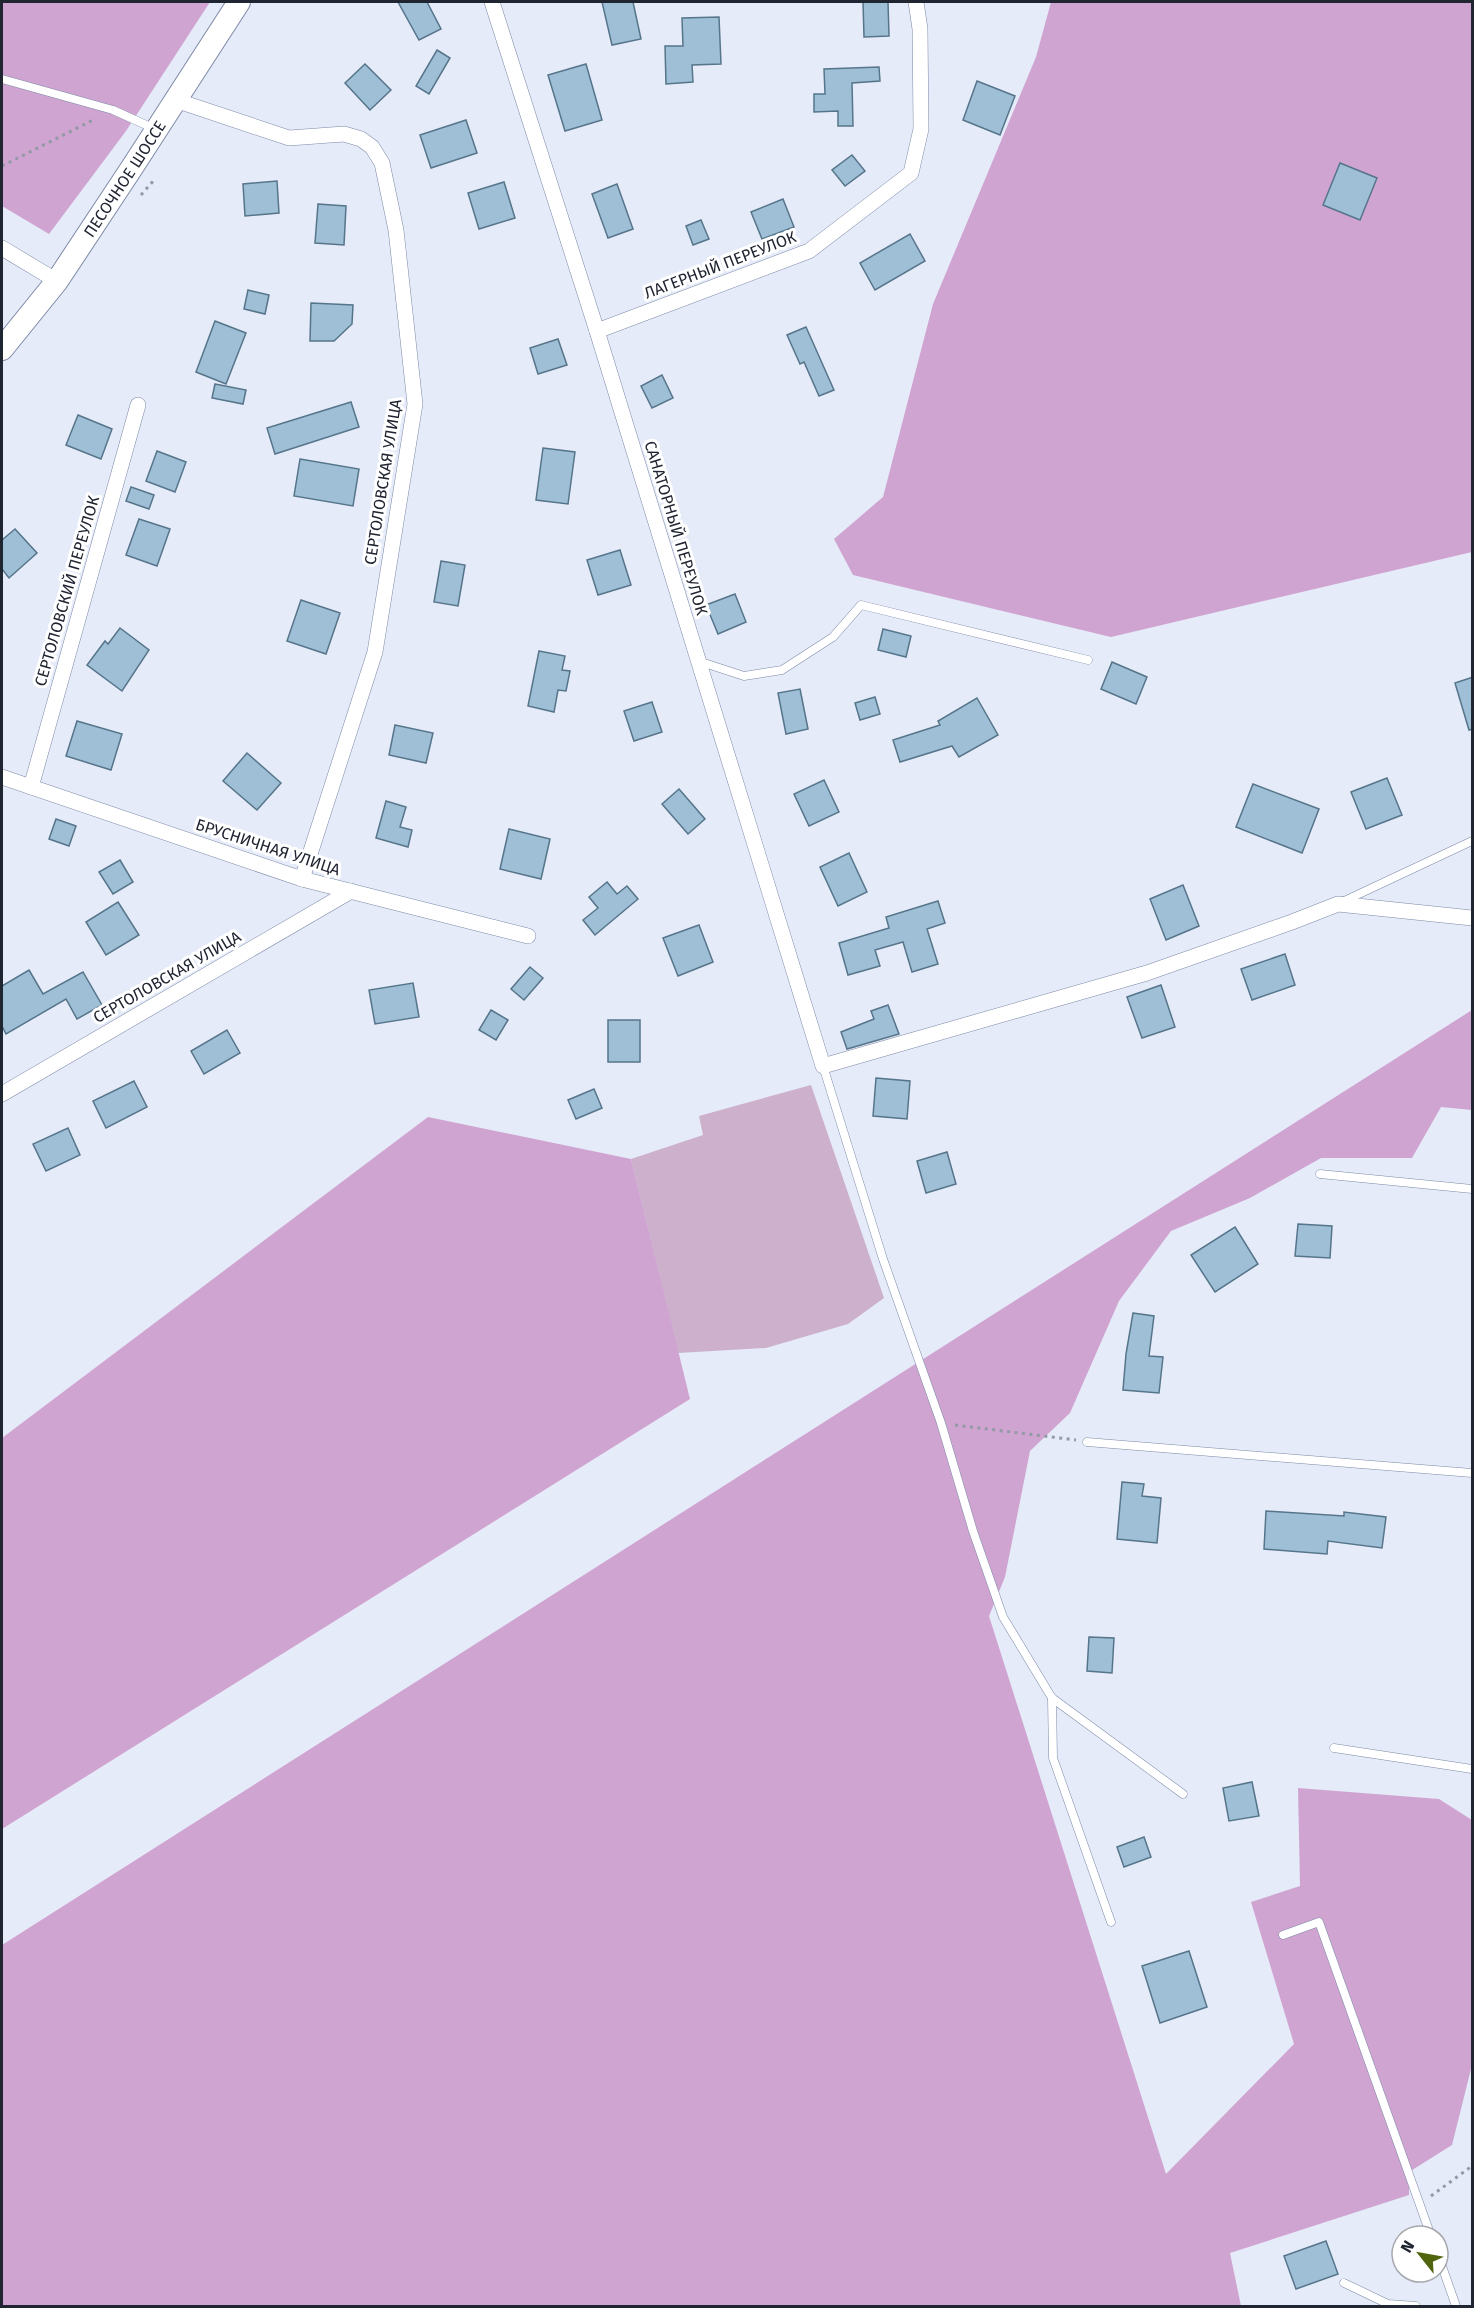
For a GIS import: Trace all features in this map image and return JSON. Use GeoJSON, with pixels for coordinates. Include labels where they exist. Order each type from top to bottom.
{"type":"FeatureCollection","features":[{"type":"Feature","properties":{"kind":"main road","name":"ПЕСОЧНОЕ ШОССЕ"},"geometry":{"type":"LineString","coordinates":[[2,349],[57,281],[239,2]]}},
{"type":"Feature","properties":{"kind":"street","name":"САНАТОРНЫЙ ПЕРЕУЛОК"},"geometry":{"type":"LineString","coordinates":[[492,2],[597,331],[823,1065]]}},
{"type":"Feature","properties":{"kind":"street","name":"ЛАГЕРНЫЙ ПЕРЕУЛОК"},"geometry":{"type":"LineString","coordinates":[[597,331],[809,251],[911,173],[921,129],[920,29],[916,2]]}},
{"type":"Feature","properties":{"kind":"street","name":"СЕРТОЛОВСКАЯ УЛИЦА"},"geometry":{"type":"LineString","coordinates":[[175,100],[289,138],[344,134],[361,139],[372,147],[382,163],[396,230],[415,404],[375,652],[302,879]]}},
{"type":"Feature","properties":{"kind":"street"},"geometry":{"type":"LineString","coordinates":[[2,248],[57,281]]}},
{"type":"Feature","properties":{"kind":"street","name":"СЕРТОЛОВСКИЙ ПЕРЕУЛОК"},"geometry":{"type":"LineString","coordinates":[[31,787],[138,405]]}},
{"type":"Feature","properties":{"kind":"street","name":"БРУСНИЧНАЯ УЛИЦА"},"geometry":{"type":"LineString","coordinates":[[2,777],[302,879],[528,936]]}},
{"type":"Feature","properties":{"kind":"street","name":"СЕРТОЛОВСКАЯ УЛИЦА"},"geometry":{"type":"LineString","coordinates":[[2,1094],[351,891]]}},
{"type":"Feature","properties":{"kind":"street"},"geometry":{"type":"LineString","coordinates":[[823,1065],[1147,973],[1338,904],[1473,918]]}},
{"type":"Feature","properties":{"kind":"lane"},"geometry":{"type":"LineString","coordinates":[[2,79],[113,110],[156,130]]}},
{"type":"Feature","properties":{"kind":"lane"},"geometry":{"type":"LineString","coordinates":[[698,660],[744,676],[782,670],[833,637],[861,605],[1088,660]]}},
{"type":"Feature","properties":{"kind":"lane"},"geometry":{"type":"LineString","coordinates":[[1338,904],[1473,841]]}},
{"type":"Feature","properties":{"kind":"lane"},"geometry":{"type":"LineString","coordinates":[[823,1065],[883,1259],[941,1423],[973,1531],[1003,1617],[1052,1698],[1183,1794]]}},
{"type":"Feature","properties":{"kind":"lane"},"geometry":{"type":"LineString","coordinates":[[1320,1174],[1473,1189]]}},
{"type":"Feature","properties":{"kind":"lane"},"geometry":{"type":"LineString","coordinates":[[1087,1442],[1473,1473]]}},
{"type":"Feature","properties":{"kind":"lane"},"geometry":{"type":"LineString","coordinates":[[1052,1698],[1053,1758],[1111,1922]]}},
{"type":"Feature","properties":{"kind":"lane"},"geometry":{"type":"LineString","coordinates":[[1334,1748],[1473,1769]]}},
{"type":"Feature","properties":{"kind":"lane"},"geometry":{"type":"LineString","coordinates":[[1282,1935],[1319,1922],[1427,2224]]}},
{"type":"Feature","properties":{"kind":"lane"},"geometry":{"type":"LineString","coordinates":[[1344,2283],[1388,2304],[1416,2307]]}},
{"type":"Feature","properties":{"kind":"lane"},"geometry":{"type":"LineString","coordinates":[[1448,2284],[1456,2307]]}},
{"type":"Feature","properties":{"kind":"path"},"geometry":{"type":"LineString","coordinates":[[2,166],[113,110]]}},
{"type":"Feature","properties":{"kind":"path"},"geometry":{"type":"LineString","coordinates":[[941,1423],[1087,1442]]}},
{"type":"Feature","properties":{"kind":"path"},"geometry":{"type":"LineString","coordinates":[[1420,2204],[1473,2166]]}},
{"type":"Feature","properties":{"kind":"shaded area"},"geometry":{"type":"Polygon","coordinates":[[[2,2],[210,2],[126,131],[49,234],[2,206],[2,2]]]}},
{"type":"Feature","properties":{"kind":"shaded area"},"geometry":{"type":"Polygon","coordinates":[[[1051,2],[1472,2],[1472,552],[1111,637],[853,575],[834,539],[883,497],[933,304],[1036,57],[1051,2]]]}},
{"type":"Feature","properties":{"kind":"shaded area"},"geometry":{"type":"Polygon","coordinates":[[[1472,1010],[1472,1110],[1441,1107],[1412,1158],[1321,1158],[1250,1198],[1171,1231],[1119,1301],[1070,1413],[1030,1451],[1005,1577],[989,1616],[1166,2174],[1294,2044],[1251,1902],[1300,1886],[1298,1788],[1439,1799],[1472,1820],[1472,2065],[1452,2145],[1409,2172],[1409,2195],[1230,2253],[1241,2306],[2,2306],[2,1945],[1472,1010]]]}},
{"type":"Feature","properties":{"kind":"shaded area"},"geometry":{"type":"Polygon","coordinates":[[[811,1085],[884,1298],[848,1324],[766,1348],[678,1353],[631,1159],[703,1135],[699,1116],[811,1085]]]}},
{"type":"Feature","properties":{"kind":"shaded area"},"geometry":{"type":"Polygon","coordinates":[[[428,1117],[631,1159],[690,1399],[2,1829],[2,1438],[428,1117]]]}},
{"type":"Feature","properties":{"kind":"building"},"geometry":{"type":"Polygon","coordinates":[[[398,2],[427,2],[441,29],[419,40],[398,2]]]}},
{"type":"Feature","properties":{"kind":"building"},"geometry":{"type":"Polygon","coordinates":[[[602,2],[633,2],[641,39],[612,45],[602,2]]]}},
{"type":"Feature","properties":{"kind":"building"},"geometry":{"type":"Polygon","coordinates":[[[863,2],[888,2],[889,36],[864,37],[863,2]]]}},
{"type":"Feature","properties":{"kind":"building"},"geometry":{"type":"Polygon","coordinates":[[[719,17],[721,64],[692,65],[693,82],[666,84],[665,46],[683,46],[682,18],[719,17]]]}},
{"type":"Feature","properties":{"kind":"building"},"geometry":{"type":"Polygon","coordinates":[[[437,50],[450,58],[429,94],[416,86],[437,50]]]}},
{"type":"Feature","properties":{"kind":"building"},"geometry":{"type":"Polygon","coordinates":[[[365,64],[391,90],[370,110],[345,83],[365,64]]]}},
{"type":"Feature","properties":{"kind":"building"},"geometry":{"type":"Polygon","coordinates":[[[586,64],[602,120],[565,131],[548,75],[586,64]]]}},
{"type":"Feature","properties":{"kind":"building"},"geometry":{"type":"Polygon","coordinates":[[[879,67],[880,81],[852,83],[853,126],[838,126],[838,111],[814,112],[814,94],[825,94],[824,69],[879,67]]]}},
{"type":"Feature","properties":{"kind":"building"},"geometry":{"type":"Polygon","coordinates":[[[977,81],[1015,96],[1000,135],[963,120],[977,81]]]}},
{"type":"Feature","properties":{"kind":"building"},"geometry":{"type":"Polygon","coordinates":[[[466,120],[477,153],[431,168],[420,135],[466,120]]]}},
{"type":"Feature","properties":{"kind":"building"},"geometry":{"type":"Polygon","coordinates":[[[852,155],[865,171],[845,186],[832,170],[852,155]]]}},
{"type":"Feature","properties":{"kind":"building"},"geometry":{"type":"Polygon","coordinates":[[[1340,163],[1377,178],[1360,220],[1323,205],[1340,163]]]}},
{"type":"Feature","properties":{"kind":"building"},"geometry":{"type":"Polygon","coordinates":[[[277,181],[279,213],[245,216],[243,184],[277,181]]]}},
{"type":"Feature","properties":{"kind":"building"},"geometry":{"type":"Polygon","coordinates":[[[504,182],[515,218],[479,229],[468,193],[504,182]]]}},
{"type":"Feature","properties":{"kind":"building"},"geometry":{"type":"Polygon","coordinates":[[[617,184],[633,229],[608,238],[592,194],[617,184]]]}},
{"type":"Feature","properties":{"kind":"building"},"geometry":{"type":"Polygon","coordinates":[[[783,199],[794,227],[762,239],[751,212],[783,199]]]}},
{"type":"Feature","properties":{"kind":"building"},"geometry":{"type":"Polygon","coordinates":[[[318,204],[346,206],[344,245],[315,243],[318,204]]]}},
{"type":"Feature","properties":{"kind":"building"},"geometry":{"type":"Polygon","coordinates":[[[701,220],[709,239],[693,245],[686,226],[701,220]]]}},
{"type":"Feature","properties":{"kind":"building"},"geometry":{"type":"Polygon","coordinates":[[[910,234],[925,261],[875,290],[860,263],[910,234]]]}},
{"type":"Feature","properties":{"kind":"building"},"geometry":{"type":"Polygon","coordinates":[[[248,290],[269,295],[265,314],[244,309],[248,290]]]}},
{"type":"Feature","properties":{"kind":"building"},"geometry":{"type":"Polygon","coordinates":[[[311,303],[353,305],[352,324],[334,341],[310,341],[311,303]]]}},
{"type":"Feature","properties":{"kind":"building"},"geometry":{"type":"Polygon","coordinates":[[[215,321],[246,333],[226,384],[196,372],[215,321]]]}},
{"type":"Feature","properties":{"kind":"building"},"geometry":{"type":"Polygon","coordinates":[[[806,327],[834,390],[819,396],[804,362],[800,364],[787,335],[806,327]]]}},
{"type":"Feature","properties":{"kind":"building"},"geometry":{"type":"Polygon","coordinates":[[[558,339],[567,365],[538,374],[530,348],[558,339]]]}},
{"type":"Feature","properties":{"kind":"building"},"geometry":{"type":"Polygon","coordinates":[[[662,375],[673,398],[652,408],[641,386],[662,375]]]}},
{"type":"Feature","properties":{"kind":"building"},"geometry":{"type":"Polygon","coordinates":[[[215,384],[246,390],[243,404],[212,398],[215,384]]]}},
{"type":"Feature","properties":{"kind":"building"},"geometry":{"type":"Polygon","coordinates":[[[351,402],[359,427],[275,454],[267,428],[351,402]]]}},
{"type":"Feature","properties":{"kind":"building"},"geometry":{"type":"Polygon","coordinates":[[[78,415],[112,429],[101,459],[66,445],[78,415]]]}},
{"type":"Feature","properties":{"kind":"building"},"geometry":{"type":"Polygon","coordinates":[[[543,448],[575,452],[568,504],[536,500],[543,448]]]}},
{"type":"Feature","properties":{"kind":"building"},"geometry":{"type":"Polygon","coordinates":[[[157,451],[186,462],[175,492],[146,481],[157,451]]]}},
{"type":"Feature","properties":{"kind":"building"},"geometry":{"type":"Polygon","coordinates":[[[300,459],[359,469],[353,506],[294,496],[300,459]]]}},
{"type":"Feature","properties":{"kind":"building"},"geometry":{"type":"Polygon","coordinates":[[[131,487],[154,495],[149,509],[126,501],[131,487]]]}},
{"type":"Feature","properties":{"kind":"building"},"geometry":{"type":"Polygon","coordinates":[[[139,519],[170,529],[157,566],[126,555],[139,519]]]}},
{"type":"Feature","properties":{"kind":"building"},"geometry":{"type":"Polygon","coordinates":[[[15,529],[37,553],[9,578],[2,569],[2,540],[15,529]]]}},
{"type":"Feature","properties":{"kind":"building"},"geometry":{"type":"Polygon","coordinates":[[[620,550],[631,585],[598,595],[587,560],[620,550]]]}},
{"type":"Feature","properties":{"kind":"building"},"geometry":{"type":"Polygon","coordinates":[[[441,561],[465,565],[458,606],[434,602],[441,561]]]}},
{"type":"Feature","properties":{"kind":"building"},"geometry":{"type":"Polygon","coordinates":[[[735,594],[746,622],[718,634],[706,605],[735,594]]]}},
{"type":"Feature","properties":{"kind":"building"},"geometry":{"type":"Polygon","coordinates":[[[301,600],[340,613],[326,654],[287,641],[301,600]]]}},
{"type":"Feature","properties":{"kind":"building"},"geometry":{"type":"Polygon","coordinates":[[[120,628],[149,650],[122,691],[87,665],[105,641],[108,644],[120,628]]]}},
{"type":"Feature","properties":{"kind":"building"},"geometry":{"type":"Polygon","coordinates":[[[883,629],[911,636],[906,657],[878,650],[883,629]]]}},
{"type":"Feature","properties":{"kind":"building"},"geometry":{"type":"Polygon","coordinates":[[[539,651],[565,656],[562,670],[570,671],[566,691],[558,690],[554,712],[528,706],[539,651]]]}},
{"type":"Feature","properties":{"kind":"building"},"geometry":{"type":"Polygon","coordinates":[[[1112,662],[1147,677],[1136,704],[1101,689],[1112,662]]]}},
{"type":"Feature","properties":{"kind":"building"},"geometry":{"type":"Polygon","coordinates":[[[1473,677],[1473,729],[1469,730],[1455,683],[1473,677]]]}},
{"type":"Feature","properties":{"kind":"building"},"geometry":{"type":"Polygon","coordinates":[[[800,689],[808,729],[786,734],[778,693],[800,689]]]}},
{"type":"Feature","properties":{"kind":"building"},"geometry":{"type":"Polygon","coordinates":[[[875,697],[880,714],[860,720],[855,703],[875,697]]]}},
{"type":"Feature","properties":{"kind":"building"},"geometry":{"type":"Polygon","coordinates":[[[977,698],[998,735],[959,757],[952,746],[900,762],[893,740],[940,725],[938,721],[977,698]]]}},
{"type":"Feature","properties":{"kind":"building"},"geometry":{"type":"Polygon","coordinates":[[[652,702],[662,732],[634,741],[624,711],[652,702]]]}},
{"type":"Feature","properties":{"kind":"building"},"geometry":{"type":"Polygon","coordinates":[[[77,721],[122,734],[111,770],[66,756],[77,721]]]}},
{"type":"Feature","properties":{"kind":"building"},"geometry":{"type":"Polygon","coordinates":[[[395,725],[433,733],[426,763],[389,755],[395,725]]]}},
{"type":"Feature","properties":{"kind":"building"},"geometry":{"type":"Polygon","coordinates":[[[247,753],[281,783],[257,810],[223,781],[247,753]]]}},
{"type":"Feature","properties":{"kind":"building"},"geometry":{"type":"Polygon","coordinates":[[[1387,778],[1402,815],[1366,829],[1351,792],[1387,778]]]}},
{"type":"Feature","properties":{"kind":"building"},"geometry":{"type":"Polygon","coordinates":[[[824,780],[839,812],[809,826],[794,794],[824,780]]]}},
{"type":"Feature","properties":{"kind":"building"},"geometry":{"type":"Polygon","coordinates":[[[1253,784],[1319,809],[1302,853],[1236,827],[1253,784]]]}},
{"type":"Feature","properties":{"kind":"building"},"geometry":{"type":"Polygon","coordinates":[[[679,789],[705,819],[688,834],[662,804],[679,789]]]}},
{"type":"Feature","properties":{"kind":"building"},"geometry":{"type":"Polygon","coordinates":[[[386,801],[406,807],[400,827],[412,830],[408,847],[376,838],[386,801]]]}},
{"type":"Feature","properties":{"kind":"building"},"geometry":{"type":"Polygon","coordinates":[[[56,819],[76,826],[69,846],[49,839],[56,819]]]}},
{"type":"Feature","properties":{"kind":"building"},"geometry":{"type":"Polygon","coordinates":[[[509,829],[550,839],[541,879],[500,869],[509,829]]]}},
{"type":"Feature","properties":{"kind":"building"},"geometry":{"type":"Polygon","coordinates":[[[849,853],[867,892],[838,906],[820,867],[849,853]]]}},
{"type":"Feature","properties":{"kind":"building"},"geometry":{"type":"Polygon","coordinates":[[[120,860],[133,882],[113,894],[99,872],[120,860]]]}},
{"type":"Feature","properties":{"kind":"building"},"geometry":{"type":"Polygon","coordinates":[[[607,882],[617,894],[627,886],[638,899],[595,935],[583,920],[598,908],[589,897],[607,882]]]}},
{"type":"Feature","properties":{"kind":"building"},"geometry":{"type":"Polygon","coordinates":[[[1183,885],[1199,926],[1166,940],[1150,899],[1183,885]]]}},
{"type":"Feature","properties":{"kind":"building"},"geometry":{"type":"Polygon","coordinates":[[[938,901],[945,923],[927,929],[938,964],[912,972],[903,942],[875,950],[880,966],[848,975],[839,943],[889,928],[886,917],[938,901]]]}},
{"type":"Feature","properties":{"kind":"building"},"geometry":{"type":"Polygon","coordinates":[[[118,902],[139,935],[106,955],[86,922],[118,902]]]}},
{"type":"Feature","properties":{"kind":"building"},"geometry":{"type":"Polygon","coordinates":[[[699,925],[713,962],[678,976],[663,938],[699,925]]]}},
{"type":"Feature","properties":{"kind":"building"},"geometry":{"type":"Polygon","coordinates":[[[1285,954],[1295,985],[1252,1000],[1241,969],[1285,954]]]}},
{"type":"Feature","properties":{"kind":"building"},"geometry":{"type":"Polygon","coordinates":[[[530,967],[543,978],[524,1000],[511,989],[530,967]]]}},
{"type":"Feature","properties":{"kind":"building"},"geometry":{"type":"Polygon","coordinates":[[[29,970],[43,994],[83,972],[102,1005],[77,1019],[66,999],[6,1034],[2,1026],[2,986],[29,970]]]}},
{"type":"Feature","properties":{"kind":"building"},"geometry":{"type":"Polygon","coordinates":[[[413,983],[419,1017],[375,1024],[369,990],[413,983]]]}},
{"type":"Feature","properties":{"kind":"building"},"geometry":{"type":"Polygon","coordinates":[[[1161,985],[1175,1027],[1142,1038],[1127,997],[1161,985]]]}},
{"type":"Feature","properties":{"kind":"building"},"geometry":{"type":"Polygon","coordinates":[[[888,1005],[899,1034],[847,1049],[841,1032],[874,1019],[871,1011],[888,1005]]]}},
{"type":"Feature","properties":{"kind":"building"},"geometry":{"type":"Polygon","coordinates":[[[491,1010],[508,1020],[496,1040],[479,1030],[491,1010]]]}},
{"type":"Feature","properties":{"kind":"building"},"geometry":{"type":"Polygon","coordinates":[[[608,1020],[640,1020],[640,1062],[608,1062],[608,1020]]]}},
{"type":"Feature","properties":{"kind":"building"},"geometry":{"type":"Polygon","coordinates":[[[227,1030],[240,1053],[204,1074],[191,1051],[227,1030]]]}},
{"type":"Feature","properties":{"kind":"building"},"geometry":{"type":"Polygon","coordinates":[[[876,1078],[910,1081],[907,1119],[873,1116],[876,1078]]]}},
{"type":"Feature","properties":{"kind":"building"},"geometry":{"type":"Polygon","coordinates":[[[134,1081],[147,1107],[106,1128],[93,1101],[134,1081]]]}},
{"type":"Feature","properties":{"kind":"building"},"geometry":{"type":"Polygon","coordinates":[[[594,1089],[602,1108],[576,1119],[568,1100],[594,1089]]]}},
{"type":"Feature","properties":{"kind":"building"},"geometry":{"type":"Polygon","coordinates":[[[68,1128],[80,1155],[46,1171],[33,1144],[68,1128]]]}},
{"type":"Feature","properties":{"kind":"building"},"geometry":{"type":"Polygon","coordinates":[[[947,1152],[956,1184],[926,1193],[917,1161],[947,1152]]]}},
{"type":"Feature","properties":{"kind":"building"},"geometry":{"type":"Polygon","coordinates":[[[1298,1224],[1332,1226],[1330,1258],[1295,1256],[1298,1224]]]}},
{"type":"Feature","properties":{"kind":"building"},"geometry":{"type":"Polygon","coordinates":[[[1235,1227],[1258,1264],[1215,1292],[1191,1255],[1235,1227]]]}},
{"type":"Feature","properties":{"kind":"building"},"geometry":{"type":"Polygon","coordinates":[[[1133,1313],[1154,1316],[1149,1356],[1163,1357],[1159,1393],[1123,1390],[1133,1313]]]}},
{"type":"Feature","properties":{"kind":"building"},"geometry":{"type":"Polygon","coordinates":[[[1122,1482],[1144,1484],[1142,1496],[1161,1498],[1157,1543],[1117,1539],[1122,1482]]]}},
{"type":"Feature","properties":{"kind":"building"},"geometry":{"type":"Polygon","coordinates":[[[1266,1511],[1344,1516],[1344,1512],[1386,1517],[1382,1548],[1328,1541],[1327,1554],[1264,1549],[1266,1511]]]}},
{"type":"Feature","properties":{"kind":"building"},"geometry":{"type":"Polygon","coordinates":[[[1089,1637],[1114,1638],[1112,1673],[1087,1671],[1089,1637]]]}},
{"type":"Feature","properties":{"kind":"building"},"geometry":{"type":"Polygon","coordinates":[[[1252,1782],[1259,1816],[1229,1821],[1223,1788],[1252,1782]]]}},
{"type":"Feature","properties":{"kind":"building"},"geometry":{"type":"Polygon","coordinates":[[[1144,1837],[1151,1857],[1124,1867],[1117,1847],[1144,1837]]]}},
{"type":"Feature","properties":{"kind":"building"},"geometry":{"type":"Polygon","coordinates":[[[1189,1951],[1207,2007],[1160,2023],[1142,1966],[1189,1951]]]}},
{"type":"Feature","properties":{"kind":"building"},"geometry":{"type":"Polygon","coordinates":[[[1326,2241],[1338,2274],[1296,2289],[1284,2256],[1326,2241]]]}}]}
